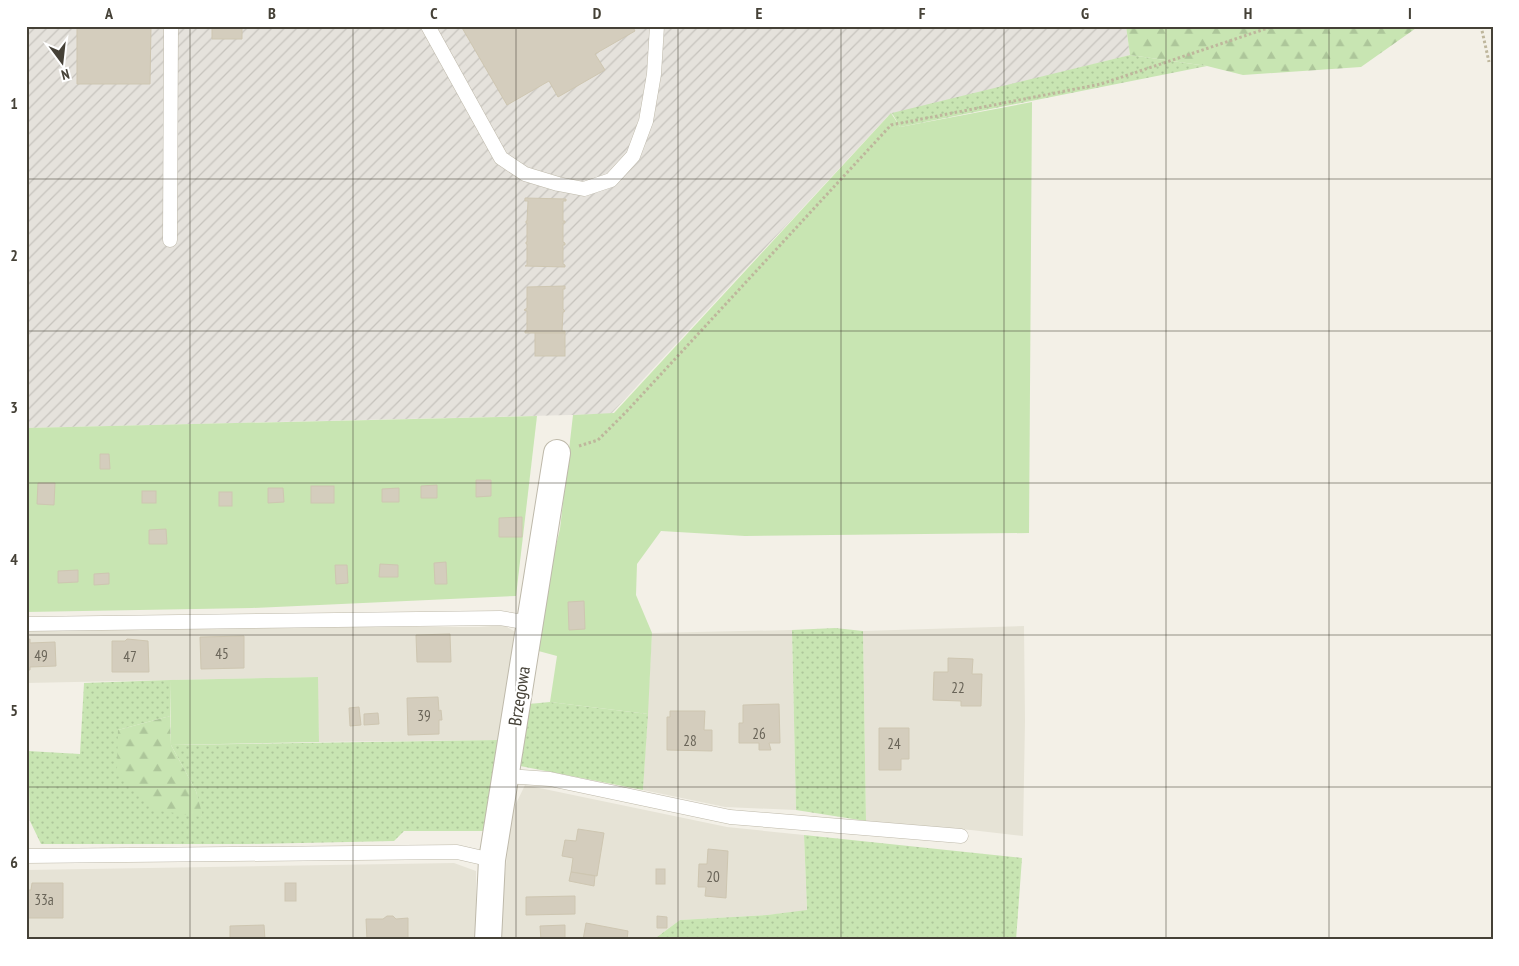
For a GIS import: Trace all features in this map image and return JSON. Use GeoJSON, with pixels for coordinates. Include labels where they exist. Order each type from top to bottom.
{"type":"FeatureCollection","features":[{"type":"Feature","properties":{"kind":"street","name":"Brzegowa"},"geometry":{"type":"LineString","coordinates":[[488,940],[492,860],[557,453]]}},
{"type":"Feature","properties":{"kind":"lane"},"geometry":{"type":"LineString","coordinates":[[170,240],[171,26]]}},
{"type":"Feature","properties":{"kind":"lane"},"geometry":{"type":"LineString","coordinates":[[428,26],[501,158],[525,174],[558,184],[584,189],[611,180],[633,156],[646,121],[654,74],[657,26]]}},
{"type":"Feature","properties":{"kind":"lane"},"geometry":{"type":"LineString","coordinates":[[26,624],[500,618],[530,624]]}},
{"type":"Feature","properties":{"kind":"lane"},"geometry":{"type":"LineString","coordinates":[[506,776],[550,780],[730,817],[961,836]]}},
{"type":"Feature","properties":{"kind":"lane"},"geometry":{"type":"LineString","coordinates":[[26,856],[457,852],[492,860]]}},
{"type":"Feature","properties":{"kind":"path"},"geometry":{"type":"LineString","coordinates":[[557,453],[598,440],[891,125],[1101,84],[1274,26]]}},
{"type":"Feature","properties":{"kind":"path"},"geometry":{"type":"LineString","coordinates":[[1480,26],[1489,62]]}},
{"type":"Feature","properties":{"kind":"shaded area"},"geometry":{"type":"Polygon","coordinates":[[[26,26],[1126,26],[1130,55],[888,116],[611,414],[26,428],[26,26]]]}},
{"type":"Feature","properties":{"kind":"shaded area"},"geometry":{"type":"Polygon","coordinates":[[[504,625],[517,633],[499,740],[319,742],[317,677],[26,683],[26,631],[291,627],[479,627],[504,625]]]}},
{"type":"Feature","properties":{"kind":"shaded area"},"geometry":{"type":"Polygon","coordinates":[[[1024,626],[1023,836],[866,821],[863,631],[1024,626]]]}},
{"type":"Feature","properties":{"kind":"shaded area"},"geometry":{"type":"Polygon","coordinates":[[[792,630],[796,810],[725,807],[643,790],[652,633],[792,630]]]}},
{"type":"Feature","properties":{"kind":"shaded area"},"geometry":{"type":"Polygon","coordinates":[[[26,751],[28,751],[30,821],[26,821],[26,751]]]}},
{"type":"Feature","properties":{"kind":"shaded area"},"geometry":{"type":"Polygon","coordinates":[[[525,785],[727,827],[804,835],[807,911],[680,920],[653,940],[500,940],[512,812],[525,785]]]}},
{"type":"Feature","properties":{"kind":"shaded area"},"geometry":{"type":"Polygon","coordinates":[[[454,863],[476,871],[476,940],[26,940],[26,870],[454,863]]]}},
{"type":"Feature","properties":{"kind":"green space"},"geometry":{"type":"Polygon","coordinates":[[[1126,26],[1419,26],[1361,67],[1243,75],[1207,66],[1130,55],[1126,26]]]}},
{"type":"Feature","properties":{"kind":"green space"},"geometry":{"type":"Polygon","coordinates":[[[1130,55],[1207,66],[900,127],[892,113],[1130,55]]]}},
{"type":"Feature","properties":{"kind":"green space"},"geometry":{"type":"Polygon","coordinates":[[[1032,102],[1029,533],[745,536],[661,531],[637,564],[636,595],[652,633],[648,714],[550,702],[557,656],[531,649],[560,529],[573,415],[614,413],[891,113],[900,127],[1032,102]]]}},
{"type":"Feature","properties":{"kind":"green space"},"geometry":{"type":"Polygon","coordinates":[[[537,416],[516,596],[252,608],[26,612],[26,428],[537,416]]]}},
{"type":"Feature","properties":{"kind":"green space"},"geometry":{"type":"Polygon","coordinates":[[[835,628],[863,631],[866,821],[796,810],[792,630],[835,628]]]}},
{"type":"Feature","properties":{"kind":"green space"},"geometry":{"type":"Polygon","coordinates":[[[318,677],[319,742],[171,745],[170,680],[318,677]]]}},
{"type":"Feature","properties":{"kind":"green space"},"geometry":{"type":"Polygon","coordinates":[[[170,680],[170,716],[118,730],[202,817],[196,791],[171,745],[499,740],[485,831],[404,831],[394,841],[248,844],[41,844],[30,821],[28,751],[80,754],[84,683],[170,680]]]}},
{"type":"Feature","properties":{"kind":"green space"},"geometry":{"type":"Polygon","coordinates":[[[550,702],[648,714],[643,790],[515,765],[529,704],[550,702]]]}},
{"type":"Feature","properties":{"kind":"green space"},"geometry":{"type":"Polygon","coordinates":[[[170,716],[171,745],[196,791],[203,817],[154,810],[117,769],[118,730],[170,716]]]}},
{"type":"Feature","properties":{"kind":"green space"},"geometry":{"type":"Polygon","coordinates":[[[804,835],[1022,858],[1016,940],[653,940],[680,920],[767,915],[807,910],[804,835]]]}},
{"type":"Feature","properties":{"kind":"building"},"geometry":{"type":"Polygon","coordinates":[[[77,26],[151,26],[150,84],[77,84],[77,26]]]}},
{"type":"Feature","properties":{"kind":"building"},"geometry":{"type":"Polygon","coordinates":[[[461,26],[632,26],[635,31],[595,54],[605,70],[558,97],[549,81],[507,105],[461,26]]]}},
{"type":"Feature","properties":{"kind":"building"},"geometry":{"type":"Polygon","coordinates":[[[212,27],[242,28],[242,39],[212,39],[212,27]]]}},
{"type":"Feature","properties":{"kind":"building"},"geometry":{"type":"Polygon","coordinates":[[[525,198],[566,199],[566,201],[563,201],[563,221],[565,223],[563,223],[563,242],[565,245],[563,245],[563,264],[565,267],[525,266],[527,265],[526,221],[528,201],[525,201],[525,198]]]}},
{"type":"Feature","properties":{"kind":"building"},"geometry":{"type":"Polygon","coordinates":[[[565,286],[565,289],[563,289],[563,309],[565,311],[563,312],[562,331],[565,331],[565,333],[525,333],[527,330],[527,311],[524,310],[527,308],[527,287],[565,286]]]}},
{"type":"Feature","properties":{"kind":"building"},"geometry":{"type":"Polygon","coordinates":[[[535,333],[565,333],[565,356],[535,356],[535,333]]]}},
{"type":"Feature","properties":{"kind":"building"},"geometry":{"type":"Polygon","coordinates":[[[100,454],[109,454],[110,469],[100,469],[100,454]]]}},
{"type":"Feature","properties":{"kind":"building"},"geometry":{"type":"Polygon","coordinates":[[[476,480],[491,480],[491,496],[476,497],[476,480]]]}},
{"type":"Feature","properties":{"kind":"building"},"geometry":{"type":"Polygon","coordinates":[[[38,483],[55,483],[54,505],[37,504],[38,483]]]}},
{"type":"Feature","properties":{"kind":"building"},"geometry":{"type":"Polygon","coordinates":[[[437,485],[437,498],[421,498],[421,486],[437,485]]]}},
{"type":"Feature","properties":{"kind":"building"},"geometry":{"type":"Polygon","coordinates":[[[311,486],[334,486],[334,503],[311,503],[311,486]]]}},
{"type":"Feature","properties":{"kind":"building"},"geometry":{"type":"Polygon","coordinates":[[[268,488],[283,488],[284,502],[268,503],[268,488]]]}},
{"type":"Feature","properties":{"kind":"building"},"geometry":{"type":"Polygon","coordinates":[[[399,488],[399,502],[382,502],[382,489],[399,488]]]}},
{"type":"Feature","properties":{"kind":"building"},"geometry":{"type":"Polygon","coordinates":[[[142,491],[156,491],[156,503],[142,503],[142,491]]]}},
{"type":"Feature","properties":{"kind":"building"},"geometry":{"type":"Polygon","coordinates":[[[219,492],[232,492],[232,506],[219,506],[219,492]]]}},
{"type":"Feature","properties":{"kind":"building"},"geometry":{"type":"Polygon","coordinates":[[[522,517],[522,537],[499,537],[499,518],[522,517]]]}},
{"type":"Feature","properties":{"kind":"building"},"geometry":{"type":"Polygon","coordinates":[[[166,529],[167,544],[149,544],[149,530],[166,529]]]}},
{"type":"Feature","properties":{"kind":"building"},"geometry":{"type":"Polygon","coordinates":[[[446,562],[447,584],[435,584],[434,563],[446,562]]]}},
{"type":"Feature","properties":{"kind":"building"},"geometry":{"type":"Polygon","coordinates":[[[380,564],[398,565],[398,577],[379,577],[380,564]]]}},
{"type":"Feature","properties":{"kind":"building"},"geometry":{"type":"Polygon","coordinates":[[[335,565],[347,565],[348,583],[336,584],[335,565]]]}},
{"type":"Feature","properties":{"kind":"building"},"geometry":{"type":"Polygon","coordinates":[[[78,570],[78,582],[58,583],[58,571],[78,570]]]}},
{"type":"Feature","properties":{"kind":"building"},"geometry":{"type":"Polygon","coordinates":[[[109,573],[109,584],[94,585],[94,574],[109,573]]]}},
{"type":"Feature","properties":{"kind":"building"},"geometry":{"type":"Polygon","coordinates":[[[584,601],[585,629],[569,630],[568,602],[584,601]]]}},
{"type":"Feature","properties":{"kind":"building"},"geometry":{"type":"Polygon","coordinates":[[[450,634],[451,662],[417,662],[416,635],[450,634]]]}},
{"type":"Feature","properties":{"kind":"building"},"geometry":{"type":"Polygon","coordinates":[[[244,636],[244,668],[201,669],[200,637],[244,636]]]}},
{"type":"Feature","properties":{"kind":"building"},"geometry":{"type":"Polygon","coordinates":[[[30,639],[30,643],[55,642],[56,666],[30,667],[30,670],[26,670],[26,640],[30,639]]]}},
{"type":"Feature","properties":{"kind":"building"},"geometry":{"type":"Polygon","coordinates":[[[127,639],[148,641],[149,672],[112,672],[112,641],[125,641],[127,639]]]}},
{"type":"Feature","properties":{"kind":"building"},"geometry":{"type":"Polygon","coordinates":[[[948,658],[973,659],[972,674],[982,674],[981,706],[961,706],[961,701],[933,700],[934,672],[948,672],[948,658]]]}},
{"type":"Feature","properties":{"kind":"building"},"geometry":{"type":"Polygon","coordinates":[[[438,697],[442,720],[439,720],[439,734],[408,735],[407,698],[438,697]]]}},
{"type":"Feature","properties":{"kind":"building"},"geometry":{"type":"Polygon","coordinates":[[[779,704],[780,743],[769,743],[771,750],[759,750],[759,743],[739,743],[739,723],[743,723],[743,705],[779,704]]]}},
{"type":"Feature","properties":{"kind":"building"},"geometry":{"type":"Polygon","coordinates":[[[359,707],[361,725],[350,726],[349,708],[359,707]]]}},
{"type":"Feature","properties":{"kind":"building"},"geometry":{"type":"Polygon","coordinates":[[[670,711],[705,711],[704,730],[712,730],[712,751],[667,750],[667,717],[670,717],[670,711]]]}},
{"type":"Feature","properties":{"kind":"building"},"geometry":{"type":"Polygon","coordinates":[[[378,713],[379,724],[364,725],[364,714],[378,713]]]}},
{"type":"Feature","properties":{"kind":"building"},"geometry":{"type":"Polygon","coordinates":[[[879,728],[909,728],[909,759],[901,759],[901,770],[879,770],[879,728]]]}},
{"type":"Feature","properties":{"kind":"building"},"geometry":{"type":"Polygon","coordinates":[[[578,829],[604,833],[597,876],[571,872],[573,858],[562,856],[565,840],[576,841],[578,829]]]}},
{"type":"Feature","properties":{"kind":"building"},"geometry":{"type":"Polygon","coordinates":[[[708,849],[728,851],[726,898],[705,896],[706,887],[698,887],[699,864],[707,864],[708,849]]]}},
{"type":"Feature","properties":{"kind":"building"},"geometry":{"type":"Polygon","coordinates":[[[656,869],[665,869],[665,884],[656,884],[656,869]]]}},
{"type":"Feature","properties":{"kind":"building"},"geometry":{"type":"Polygon","coordinates":[[[571,872],[595,876],[594,886],[569,881],[571,872]]]}},
{"type":"Feature","properties":{"kind":"building"},"geometry":{"type":"Polygon","coordinates":[[[32,883],[63,883],[63,918],[26,918],[26,890],[31,890],[32,883]]]}},
{"type":"Feature","properties":{"kind":"building"},"geometry":{"type":"Polygon","coordinates":[[[285,883],[296,883],[296,901],[285,901],[285,883]]]}},
{"type":"Feature","properties":{"kind":"building"},"geometry":{"type":"Polygon","coordinates":[[[575,896],[575,914],[526,915],[526,897],[575,896]]]}},
{"type":"Feature","properties":{"kind":"building"},"geometry":{"type":"Polygon","coordinates":[[[387,916],[393,916],[396,919],[408,918],[408,940],[367,940],[366,919],[383,919],[387,916]]]}},
{"type":"Feature","properties":{"kind":"building"},"geometry":{"type":"Polygon","coordinates":[[[657,916],[667,917],[667,928],[657,928],[657,916]]]}},
{"type":"Feature","properties":{"kind":"building"},"geometry":{"type":"Polygon","coordinates":[[[586,923],[628,931],[627,940],[583,940],[586,923]]]}},
{"type":"Feature","properties":{"kind":"building"},"geometry":{"type":"Polygon","coordinates":[[[264,925],[265,940],[230,940],[230,926],[264,925]]]}},
{"type":"Feature","properties":{"kind":"building"},"geometry":{"type":"Polygon","coordinates":[[[565,925],[565,940],[541,940],[540,926],[565,925]]]}}]}
